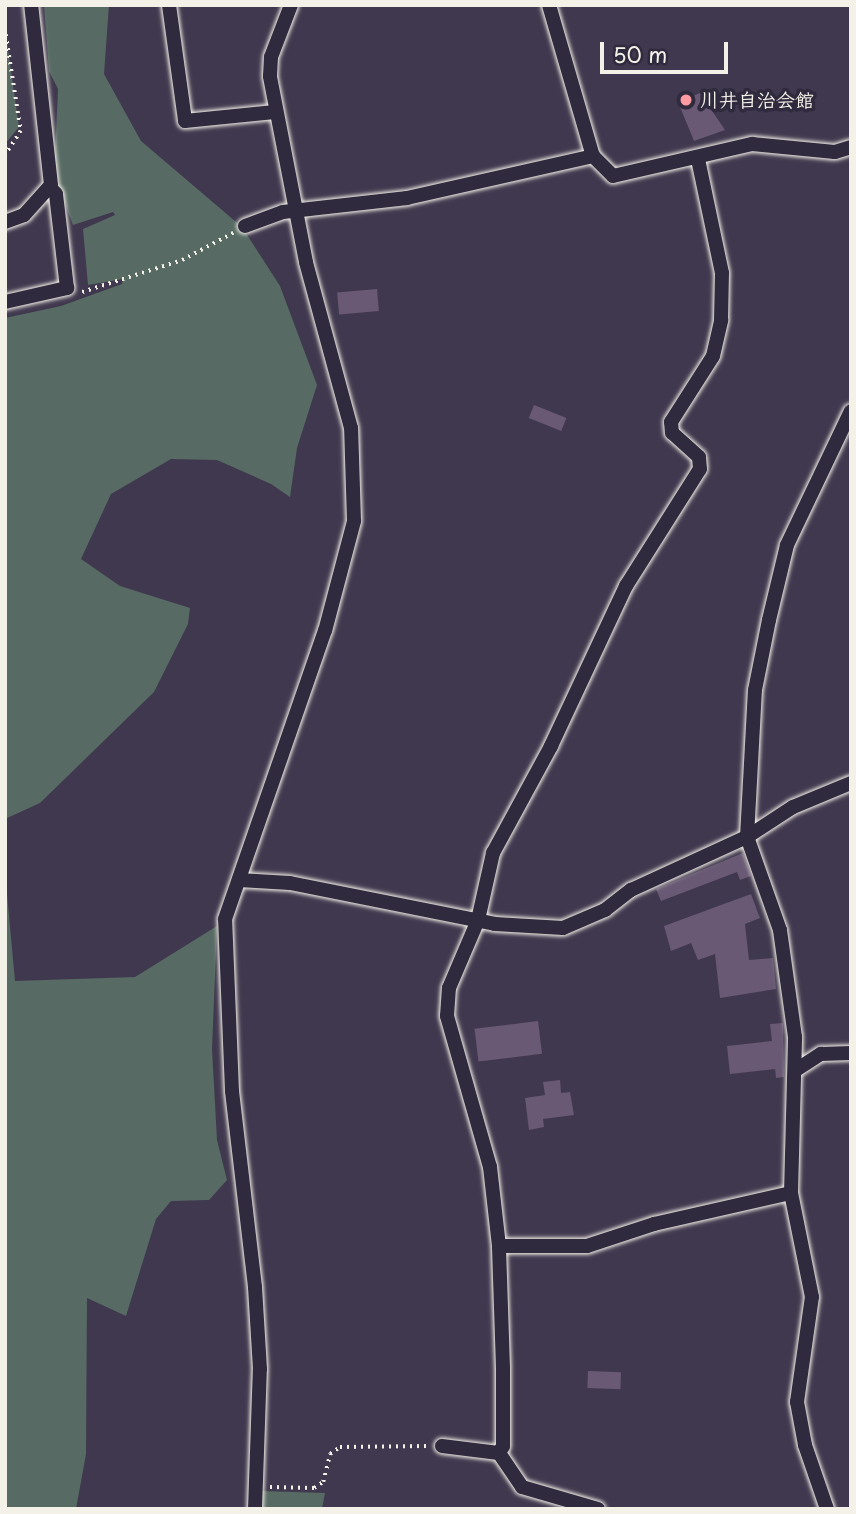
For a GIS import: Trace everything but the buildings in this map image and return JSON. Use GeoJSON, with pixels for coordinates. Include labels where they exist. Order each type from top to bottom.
{"type":"FeatureCollection","features":[{"type":"Feature","properties":{"kind":"street"},"geometry":{"type":"LineString","coordinates":[[5,302],[67,288],[57,194],[50,187],[32,5]]}},
{"type":"Feature","properties":{"kind":"street"},"geometry":{"type":"LineString","coordinates":[[169,5],[185,121],[275,112]]}},
{"type":"Feature","properties":{"kind":"street"},"geometry":{"type":"LineString","coordinates":[[255,1509],[257,1319],[232,1091],[225,976],[225,919],[325,631],[354,521],[351,428],[306,262],[298,211],[275,112],[271,57],[291,5]]}},
{"type":"Feature","properties":{"kind":"street"},"geometry":{"type":"LineString","coordinates":[[549,5],[593,156],[613,176],[698,159],[752,144],[835,152],[851,147]]}},
{"type":"Feature","properties":{"kind":"street"},"geometry":{"type":"LineString","coordinates":[[245,226],[298,211],[407,198],[593,156]]}},
{"type":"Feature","properties":{"kind":"street"},"geometry":{"type":"LineString","coordinates":[[499,1453],[503,1446],[503,1368],[499,1247],[490,1167],[447,1016],[449,988],[478,920],[493,853],[551,746],[626,586],[700,469],[699,457],[672,433],[671,422],[713,356],[721,320],[722,273],[698,159]]}},
{"type":"Feature","properties":{"kind":"street"},"geometry":{"type":"LineString","coordinates":[[5,222],[24,215],[50,187]]}},
{"type":"Feature","properties":{"kind":"street"},"geometry":{"type":"LineString","coordinates":[[827,1509],[805,1445],[797,1402],[812,1297],[791,1193],[796,1070],[780,930],[747,836],[755,690],[787,545],[851,411]]}},
{"type":"Feature","properties":{"kind":"street"},"geometry":{"type":"LineString","coordinates":[[239,880],[290,883],[478,920],[563,928],[605,910],[631,890],[747,836],[793,807],[851,783]]}},
{"type":"Feature","properties":{"kind":"street"},"geometry":{"type":"LineString","coordinates":[[796,1070],[821,1054],[851,1053]]}},
{"type":"Feature","properties":{"kind":"street"},"geometry":{"type":"LineString","coordinates":[[499,1247],[527,1243],[587,1246],[654,1224],[791,1193]]}},
{"type":"Feature","properties":{"kind":"street"},"geometry":{"type":"LineString","coordinates":[[442,1446],[499,1453],[522,1487],[598,1509]]}},
{"type":"Feature","properties":{"kind":"path"},"geometry":{"type":"LineString","coordinates":[[5,28],[21,131],[5,156]]}},
{"type":"Feature","properties":{"kind":"path"},"geometry":{"type":"LineString","coordinates":[[88,293],[182,260],[245,226]]}},
{"type":"Feature","properties":{"kind":"path"},"geometry":{"type":"LineString","coordinates":[[257,1486],[314,1488],[323,1482],[330,1454],[340,1447],[442,1446]]}},
{"type":"Feature","properties":{"kind":"green space"},"geometry":{"type":"Polygon","coordinates":[[[44,5],[109,5],[104,74],[141,141],[242,227],[280,286],[317,385],[297,448],[290,497],[271,484],[217,460],[171,459],[111,494],[81,559],[120,586],[190,608],[188,624],[154,692],[40,803],[5,819],[5,318],[61,306],[122,284],[123,279],[88,285],[83,229],[115,215],[113,212],[73,225],[59,187],[55,157],[58,89],[49,71],[44,5]]]}},
{"type":"Feature","properties":{"kind":"green space"},"geometry":{"type":"Polygon","coordinates":[[[5,28],[19,127],[5,144],[5,28]]]}},
{"type":"Feature","properties":{"kind":"green space"},"geometry":{"type":"Polygon","coordinates":[[[5,872],[15,981],[135,977],[217,926],[212,1049],[217,1140],[227,1180],[209,1200],[171,1201],[156,1219],[126,1316],[87,1298],[86,1454],[76,1509],[6,1509],[5,872]]]}},
{"type":"Feature","properties":{"kind":"green space"},"geometry":{"type":"Polygon","coordinates":[[[262,1491],[325,1493],[322,1509],[260,1509],[262,1491]]]}},
{"type":"Feature","properties":{"kind":"place","name":"川井自治会館"},"geometry":{"type":"Point","coordinates":[686,100]}}]}
